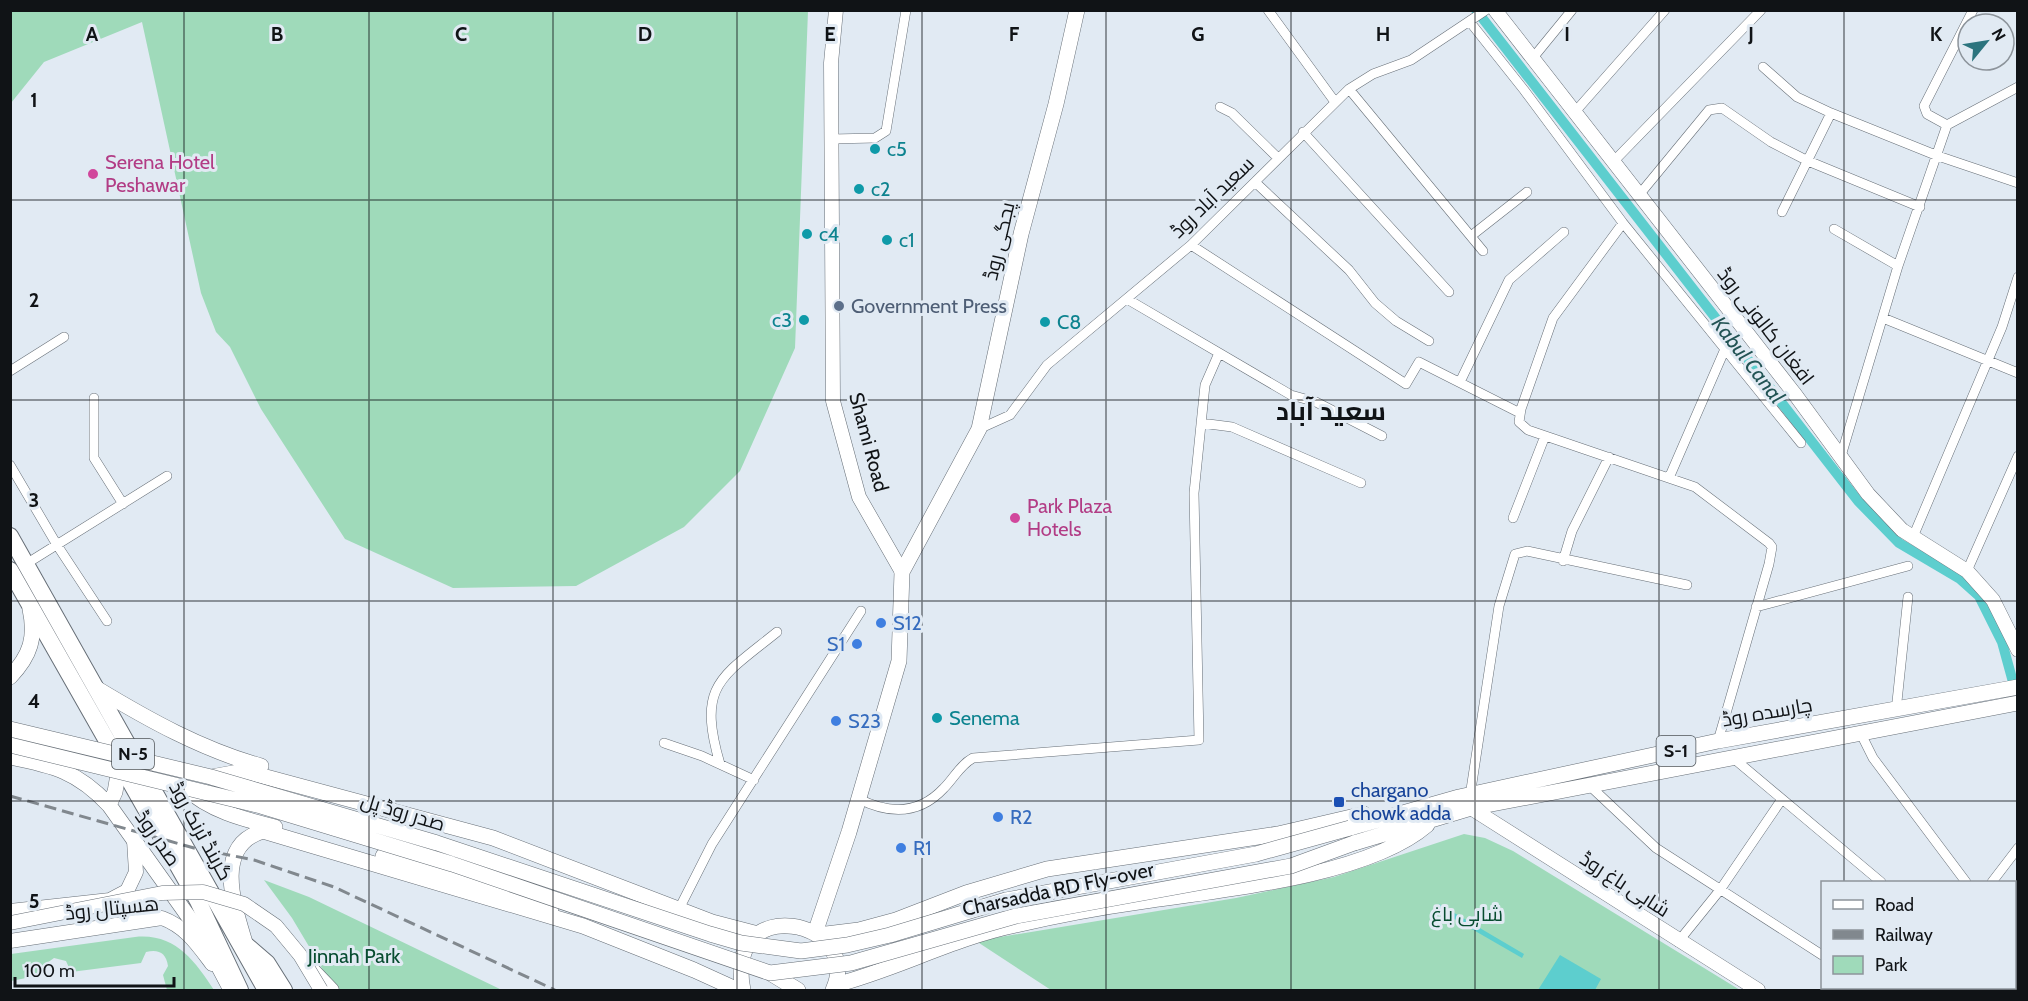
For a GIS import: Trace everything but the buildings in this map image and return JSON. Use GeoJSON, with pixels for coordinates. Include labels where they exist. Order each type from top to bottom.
{"type":"FeatureCollection","features":[{"type":"Feature","properties":{"kind":"highway","name":"گرینڈ ٹرنک روڈ"},"geometry":{"type":"LineString","coordinates":[[10,536],[29,603],[198,901],[232,988]]}},
{"type":"Feature","properties":{"kind":"highway","name":"گرینڈ ٹرنک روڈ"},"geometry":{"type":"LineString","coordinates":[[18,567],[96,688],[266,990]]}},
{"type":"Feature","properties":{"kind":"highway"},"geometry":{"type":"LineString","coordinates":[[249,958],[267,963],[284,990]]}},
{"type":"Feature","properties":{"kind":"main road","name":"پجگی روڈ"},"geometry":{"type":"LineString","coordinates":[[902,572],[979,429],[1020,234],[1056,104],[1077,10]]}},
{"type":"Feature","properties":{"kind":"main road"},"geometry":{"type":"LineString","coordinates":[[817,934],[899,661],[902,572]]}},
{"type":"Feature","properties":{"kind":"main road"},"geometry":{"type":"LineString","coordinates":[[10,677],[27,655],[34,638],[29,603]]}},
{"type":"Feature","properties":{"kind":"main road"},"geometry":{"type":"LineString","coordinates":[[96,688],[154,723],[227,757],[561,853],[611,882]]}},
{"type":"Feature","properties":{"kind":"main road","name":"چارسدہ روڈ"},"geometry":{"type":"LineString","coordinates":[[1467,800],[1590,786],[1860,732],[2012,696]]}},
{"type":"Feature","properties":{"kind":"main road","name":"چارسدہ روڈ"},"geometry":{"type":"LineString","coordinates":[[1352,836],[1467,800],[1718,741],[1896,711],[2012,696]]}},
{"type":"Feature","properties":{"kind":"main road","name":"صدر روڈ پل"},"geometry":{"type":"LineString","coordinates":[[10,729],[211,777],[437,843],[710,934],[741,943],[780,949]]}},
{"type":"Feature","properties":{"kind":"main road","name":"صدر روڈ پل"},"geometry":{"type":"LineString","coordinates":[[10,745],[261,806],[452,864],[770,973]]}},
{"type":"Feature","properties":{"kind":"main road","name":"صدر روڈ"},"geometry":{"type":"LineString","coordinates":[[10,757],[54,766],[69,772],[94,789],[109,805],[203,937],[232,988]]}},
{"type":"Feature","properties":{"kind":"main road"},"geometry":{"type":"LineString","coordinates":[[109,805],[117,785],[120,763]]}},
{"type":"Feature","properties":{"kind":"main road"},"geometry":{"type":"LineString","coordinates":[[211,777],[244,771],[493,838],[679,909],[758,934]]}},
{"type":"Feature","properties":{"kind":"main road"},"geometry":{"type":"LineString","coordinates":[[184,787],[197,799],[219,810],[482,883],[533,901],[583,926],[740,990],[739,972],[744,951],[758,934],[776,926],[796,925],[817,934],[830,949],[836,966],[835,989],[984,932],[1125,904],[1253,885],[1323,869],[1410,839],[1428,814]]}},
{"type":"Feature","properties":{"kind":"main road"},"geometry":{"type":"LineString","coordinates":[[817,934],[859,930],[896,920],[966,893],[1047,869],[1278,834],[1381,811],[1428,814]]}},
{"type":"Feature","properties":{"kind":"main road"},"geometry":{"type":"LineString","coordinates":[[249,958],[232,894],[232,864],[237,850],[256,833],[263,831],[583,926]]}},
{"type":"Feature","properties":{"kind":"main road","name":"Charsadda RD Fly-over"},"geometry":{"type":"LineString","coordinates":[[780,949],[801,951],[847,945],[890,935],[1006,900],[1352,836]]}},
{"type":"Feature","properties":{"kind":"main road","name":"Charsadda RD Fly-over"},"geometry":{"type":"LineString","coordinates":[[770,973],[851,963],[1016,916],[1291,866],[1352,836]]}},
{"type":"Feature","properties":{"kind":"main road"},"geometry":{"type":"LineString","coordinates":[[632,946],[645,940],[655,929],[659,915],[657,901]]}},
{"type":"Feature","properties":{"kind":"main road"},"geometry":{"type":"LineString","coordinates":[[770,973],[798,990]]}},
{"type":"Feature","properties":{"kind":"street","name":"Shami Road"},"geometry":{"type":"LineString","coordinates":[[836,10],[831,63],[833,401],[859,497],[902,572]]}},
{"type":"Feature","properties":{"kind":"street"},"geometry":{"type":"LineString","coordinates":[[832,139],[875,138],[886,131],[906,10]]}},
{"type":"Feature","properties":{"kind":"street"},"geometry":{"type":"LineString","coordinates":[[1268,10],[1335,102]]}},
{"type":"Feature","properties":{"kind":"street","name":"سعید آباد روڈ"},"geometry":{"type":"LineString","coordinates":[[979,429],[1010,415],[1047,365],[1191,245],[1349,89],[1373,74],[1412,60],[1486,10]]}},
{"type":"Feature","properties":{"kind":"street","name":"افغان کالونی روڈ"},"geometry":{"type":"LineString","coordinates":[[1495,10],[1885,514],[1912,537],[1967,571],[1993,600],[2018,650]]}},
{"type":"Feature","properties":{"kind":"street"},"geometry":{"type":"LineString","coordinates":[[1532,59],[1572,10]]}},
{"type":"Feature","properties":{"kind":"street"},"geometry":{"type":"LineString","coordinates":[[1574,113],[1665,10]]}},
{"type":"Feature","properties":{"kind":"street"},"geometry":{"type":"LineString","coordinates":[[1613,162],[1761,10]]}},
{"type":"Feature","properties":{"kind":"street"},"geometry":{"type":"LineString","coordinates":[[1947,125],[1927,114],[1924,106],[1973,10]]}},
{"type":"Feature","properties":{"kind":"street"},"geometry":{"type":"LineString","coordinates":[[1470,22],[1561,137],[1623,223],[1800,443]]}},
{"type":"Feature","properties":{"kind":"street"},"geometry":{"type":"LineString","coordinates":[[1763,67],[1797,97],[1831,113],[1938,156],[2018,183]]}},
{"type":"Feature","properties":{"kind":"street"},"geometry":{"type":"LineString","coordinates":[[1841,456],[1898,266],[1947,125],[2018,87]]}},
{"type":"Feature","properties":{"kind":"street"},"geometry":{"type":"LineString","coordinates":[[1349,89],[1483,251]]}},
{"type":"Feature","properties":{"kind":"street"},"geometry":{"type":"LineString","coordinates":[[1220,107],[1232,113],[1278,158]]}},
{"type":"Feature","properties":{"kind":"street"},"geometry":{"type":"LineString","coordinates":[[1639,195],[1709,110],[1722,108],[1771,142],[1808,161],[1920,207]]}},
{"type":"Feature","properties":{"kind":"street"},"geometry":{"type":"LineString","coordinates":[[1782,212],[1831,113]]}},
{"type":"Feature","properties":{"kind":"street"},"geometry":{"type":"LineString","coordinates":[[1303,132],[1449,292]]}},
{"type":"Feature","properties":{"kind":"street"},"geometry":{"type":"LineString","coordinates":[[1255,182],[1349,270],[1375,303],[1396,321],[1430,341]]}},
{"type":"Feature","properties":{"kind":"street"},"geometry":{"type":"LineString","coordinates":[[1471,236],[1527,192]]}},
{"type":"Feature","properties":{"kind":"street"},"geometry":{"type":"LineString","coordinates":[[1623,223],[1553,318],[1520,413],[1519,422],[1522,426],[1545,436],[1695,487],[1772,547],[1718,741]]}},
{"type":"Feature","properties":{"kind":"street"},"geometry":{"type":"LineString","coordinates":[[1834,229],[1898,266]]}},
{"type":"Feature","properties":{"kind":"street"},"geometry":{"type":"LineString","coordinates":[[1460,382],[1509,280],[1564,232]]}},
{"type":"Feature","properties":{"kind":"street"},"geometry":{"type":"LineString","coordinates":[[1191,245],[1406,384],[1419,362],[1520,413]]}},
{"type":"Feature","properties":{"kind":"street"},"geometry":{"type":"LineString","coordinates":[[1912,537],[1987,362],[2018,277]]}},
{"type":"Feature","properties":{"kind":"street"},"geometry":{"type":"LineString","coordinates":[[1127,299],[1291,395],[1316,402],[1382,436]]}},
{"type":"Feature","properties":{"kind":"street"},"geometry":{"type":"LineString","coordinates":[[1883,318],[2018,374]]}},
{"type":"Feature","properties":{"kind":"street"},"geometry":{"type":"LineString","coordinates":[[10,371],[64,337]]}},
{"type":"Feature","properties":{"kind":"street"},"geometry":{"type":"LineString","coordinates":[[1669,478],[1725,349]]}},
{"type":"Feature","properties":{"kind":"street"},"geometry":{"type":"LineString","coordinates":[[859,799],[878,808],[911,810],[944,789],[965,762],[973,758],[1199,740],[1194,493],[1205,385],[1219,353]]}},
{"type":"Feature","properties":{"kind":"street"},"geometry":{"type":"LineString","coordinates":[[94,398],[93,458],[123,504]]}},
{"type":"Feature","properties":{"kind":"street"},"geometry":{"type":"LineString","coordinates":[[1202,423],[1232,427],[1361,483]]}},
{"type":"Feature","properties":{"kind":"street"},"geometry":{"type":"LineString","coordinates":[[1513,518],[1545,436]]}},
{"type":"Feature","properties":{"kind":"street"},"geometry":{"type":"LineString","coordinates":[[1967,571],[2018,456]]}},
{"type":"Feature","properties":{"kind":"street"},"geometry":{"type":"LineString","coordinates":[[1563,561],[1572,531],[1609,458]]}},
{"type":"Feature","properties":{"kind":"street"},"geometry":{"type":"LineString","coordinates":[[10,465],[57,545],[107,621]]}},
{"type":"Feature","properties":{"kind":"street"},"geometry":{"type":"LineString","coordinates":[[18,567],[168,476]]}},
{"type":"Feature","properties":{"kind":"street"},"geometry":{"type":"LineString","coordinates":[[1467,800],[1499,606],[1509,567],[1515,554],[1527,551],[1563,561],[1687,585]]}},
{"type":"Feature","properties":{"kind":"street"},"geometry":{"type":"LineString","coordinates":[[1756,607],[1908,566]]}},
{"type":"Feature","properties":{"kind":"street"},"geometry":{"type":"LineString","coordinates":[[1896,711],[1908,597]]}},
{"type":"Feature","properties":{"kind":"street"},"geometry":{"type":"LineString","coordinates":[[679,909],[712,844],[861,612]]}},
{"type":"Feature","properties":{"kind":"street"},"geometry":{"type":"LineString","coordinates":[[720,764],[710,719],[715,692],[723,676],[777,632]]}},
{"type":"Feature","properties":{"kind":"street"},"geometry":{"type":"LineString","coordinates":[[1860,732],[1873,758],[1965,881]]}},
{"type":"Feature","properties":{"kind":"street"},"geometry":{"type":"LineString","coordinates":[[664,743],[720,764],[754,780]]}},
{"type":"Feature","properties":{"kind":"street"},"geometry":{"type":"LineString","coordinates":[[1732,757],[1880,881]]}},
{"type":"Feature","properties":{"kind":"street"},"geometry":{"type":"LineString","coordinates":[[1590,786],[1656,848],[1821,954]]}},
{"type":"Feature","properties":{"kind":"street"},"geometry":{"type":"LineString","coordinates":[[1678,942],[1720,890],[1782,799]]}},
{"type":"Feature","properties":{"kind":"street","name":"شاہی باغ روڈ"},"geometry":{"type":"LineString","coordinates":[[1467,800],[1678,942],[1758,990]]}},
{"type":"Feature","properties":{"kind":"street"},"geometry":{"type":"LineString","coordinates":[[10,911],[110,900],[127,891],[136,872],[134,840]]}},
{"type":"Feature","properties":{"kind":"street"},"geometry":{"type":"LineString","coordinates":[[1993,881],[2018,848]]}},
{"type":"Feature","properties":{"kind":"street"},"geometry":{"type":"LineString","coordinates":[[10,923],[162,893],[214,895],[244,904],[276,926],[295,947],[321,990]]}},
{"type":"Feature","properties":{"kind":"street"},"geometry":{"type":"LineString","coordinates":[[236,914],[257,920],[269,927],[332,990]]}},
{"type":"Feature","properties":{"kind":"street","name":"ھسپتال روڈ"},"geometry":{"type":"LineString","coordinates":[[10,941],[162,918],[188,932],[232,988]]}},
{"type":"Feature","properties":{"kind":"green space"},"geometry":{"type":"Polygon","coordinates":[[[11,10],[808,11],[795,348],[740,471],[684,527],[576,586],[453,588],[345,539],[261,409],[230,347],[216,332],[201,293],[142,22],[44,62],[11,103],[11,10]]]}},
{"type":"Feature","properties":{"kind":"green space","name":"شاہی باغ"},"geometry":{"type":"Polygon","coordinates":[[[1464,834],[1485,838],[1513,851],[1740,990],[1051,990],[976,941],[1236,898],[1334,877],[1464,834]]]}},
{"type":"Feature","properties":{"kind":"green space","name":"Jinnah Park"},"geometry":{"type":"Polygon","coordinates":[[[264,880],[309,897],[502,990],[335,990],[292,918],[264,880]]]}},
{"type":"Feature","properties":{"kind":"green space"},"geometry":{"type":"Polygon","coordinates":[[[135,937],[161,939],[172,944],[191,959],[214,990],[167,990],[163,975],[168,966],[167,962],[164,955],[155,951],[146,952],[141,963],[71,972],[66,961],[54,958],[47,963],[46,974],[11,981],[11,954],[135,937]]]}},
{"type":"Feature","properties":{"kind":"water"},"geometry":{"type":"Polygon","coordinates":[[[1439,904],[1524,954],[1522,958],[1437,909],[1439,904]]]}},
{"type":"Feature","properties":{"kind":"water"},"geometry":{"type":"Polygon","coordinates":[[[1560,955],[1601,979],[1595,990],[1538,990],[1560,955]]]}},
{"type":"Feature","properties":{"kind":"waterway","name":"Kabul Canal"},"geometry":{"type":"LineString","coordinates":[[1476,10],[1858,501],[1899,543],[1960,579],[1979,596],[2002,642],[2016,693]]}},
{"type":"Feature","properties":{"kind":"railway"},"geometry":{"type":"LineString","coordinates":[[10,796],[194,848],[254,860],[334,887],[555,990]]}},
{"type":"Feature","properties":{"kind":"place","name":"c5"},"geometry":{"type":"Point","coordinates":[875,149]}},
{"type":"Feature","properties":{"kind":"place","name":"Serena Hotel Peshawar"},"geometry":{"type":"Point","coordinates":[93,174]}},
{"type":"Feature","properties":{"kind":"place","name":"c2"},"geometry":{"type":"Point","coordinates":[859,189]}},
{"type":"Feature","properties":{"kind":"place","name":"c4"},"geometry":{"type":"Point","coordinates":[807,234]}},
{"type":"Feature","properties":{"kind":"place","name":"c1"},"geometry":{"type":"Point","coordinates":[887,240]}},
{"type":"Feature","properties":{"kind":"place","name":"Government Press"},"geometry":{"type":"Point","coordinates":[839,306]}},
{"type":"Feature","properties":{"kind":"place","name":"c3"},"geometry":{"type":"Point","coordinates":[804,320]}},
{"type":"Feature","properties":{"kind":"place","name":"C8"},"geometry":{"type":"Point","coordinates":[1045,322]}},
{"type":"Feature","properties":{"kind":"place","name":"Park Plaza Hotels"},"geometry":{"type":"Point","coordinates":[1015,518]}},
{"type":"Feature","properties":{"kind":"place","name":"S12"},"geometry":{"type":"Point","coordinates":[881,623]}},
{"type":"Feature","properties":{"kind":"place","name":"S1"},"geometry":{"type":"Point","coordinates":[857,644]}},
{"type":"Feature","properties":{"kind":"place","name":"Senema"},"geometry":{"type":"Point","coordinates":[937,718]}},
{"type":"Feature","properties":{"kind":"place","name":"S23"},"geometry":{"type":"Point","coordinates":[836,721]}},
{"type":"Feature","properties":{"kind":"place","name":"chargano chowk adda"},"geometry":{"type":"Point","coordinates":[1339,802]}},
{"type":"Feature","properties":{"kind":"place","name":"R2"},"geometry":{"type":"Point","coordinates":[998,817]}},
{"type":"Feature","properties":{"kind":"place","name":"R1"},"geometry":{"type":"Point","coordinates":[901,848]}},
{"type":"Feature","properties":{"kind":"district","name":"سعید آباد"},"geometry":{"type":"Point","coordinates":[1331,411]}}]}
